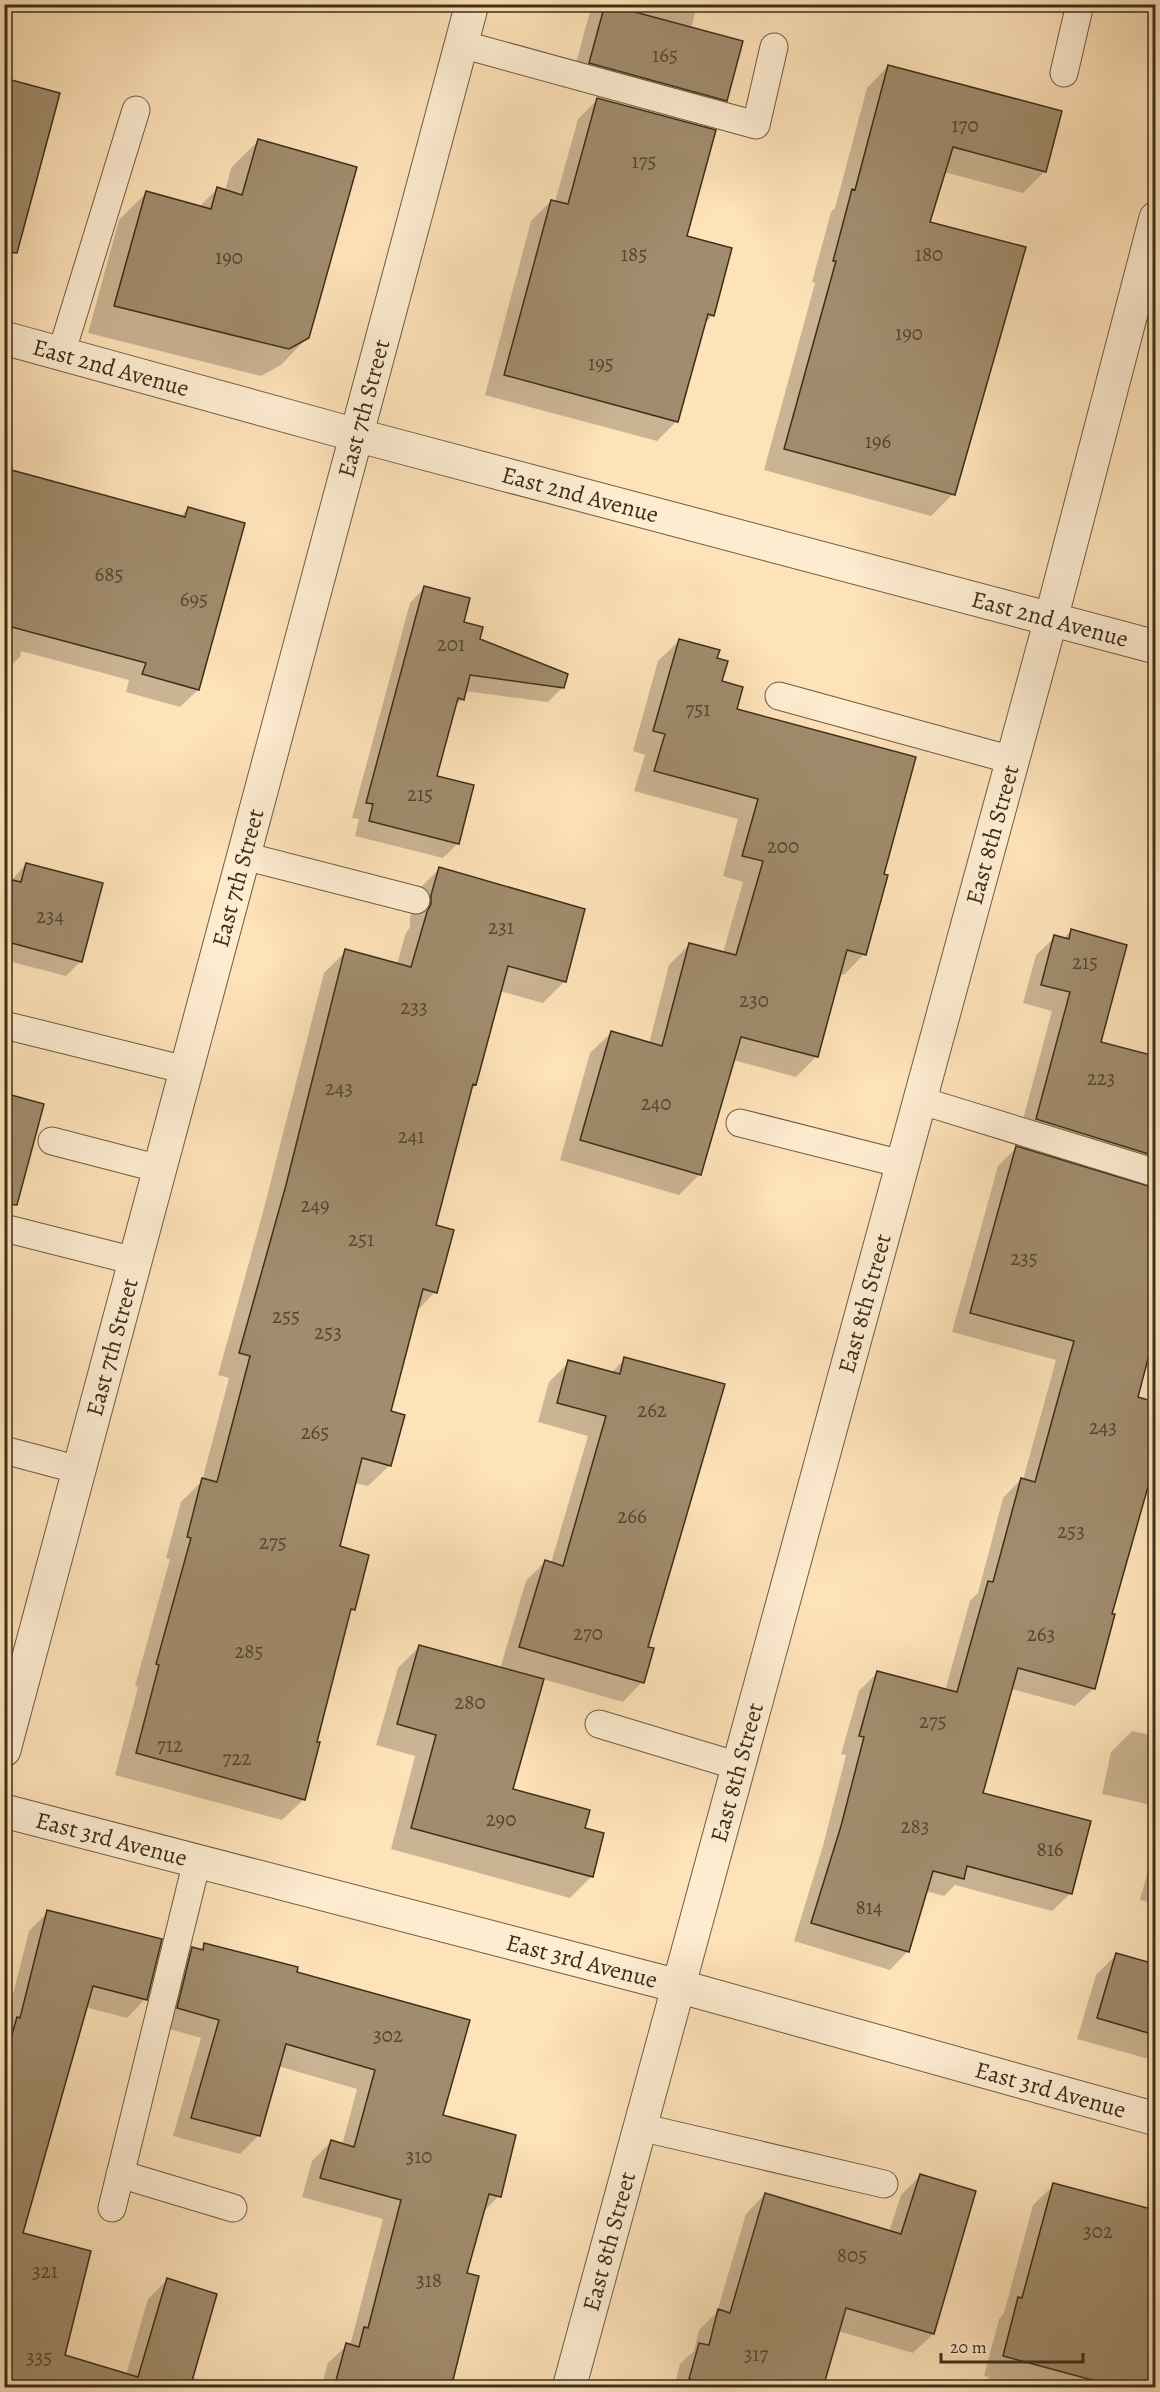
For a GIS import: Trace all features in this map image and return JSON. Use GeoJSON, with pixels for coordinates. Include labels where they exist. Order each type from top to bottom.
{"type":"FeatureCollection","features":[{"type":"Feature","properties":{"kind":"street","name":"East 7th Street"},"geometry":{"type":"LineString","coordinates":[[4,1750],[472,4]]}},
{"type":"Feature","properties":{"kind":"street","name":"East 8th Street"},"geometry":{"type":"LineString","coordinates":[[569,2388],[1051,619],[1155,218]]}},
{"type":"Feature","properties":{"kind":"street","name":"East 2nd Avenue"},"geometry":{"type":"LineString","coordinates":[[4,338],[356,435],[1155,647]]}},
{"type":"Feature","properties":{"kind":"street","name":"East 3rd Avenue"},"geometry":{"type":"LineString","coordinates":[[4,1811],[678,1986],[1155,2119]]}},
{"type":"Feature","properties":{"kind":"lane"},"geometry":{"type":"LineString","coordinates":[[1064,73],[1080,4]]}},
{"type":"Feature","properties":{"kind":"lane"},"geometry":{"type":"LineString","coordinates":[[461,44],[756,125],[774,47]]}},
{"type":"Feature","properties":{"kind":"lane"},"geometry":{"type":"LineString","coordinates":[[61,354],[136,110]]}},
{"type":"Feature","properties":{"kind":"lane"},"geometry":{"type":"LineString","coordinates":[[779,696],[1012,760]]}},
{"type":"Feature","properties":{"kind":"lane"},"geometry":{"type":"LineString","coordinates":[[244,856],[416,900]]}},
{"type":"Feature","properties":{"kind":"lane"},"geometry":{"type":"LineString","coordinates":[[4,1025],[186,1070]]}},
{"type":"Feature","properties":{"kind":"lane"},"geometry":{"type":"LineString","coordinates":[[919,1100],[1155,1173]]}},
{"type":"Feature","properties":{"kind":"lane"},"geometry":{"type":"LineString","coordinates":[[740,1123],[902,1164]]}},
{"type":"Feature","properties":{"kind":"lane"},"geometry":{"type":"LineString","coordinates":[[52,1141],[160,1168]]}},
{"type":"Feature","properties":{"kind":"lane"},"geometry":{"type":"LineString","coordinates":[[4,1228],[135,1261]]}},
{"type":"Feature","properties":{"kind":"lane"},"geometry":{"type":"LineString","coordinates":[[4,1450],[79,1470]]}},
{"type":"Feature","properties":{"kind":"lane"},"geometry":{"type":"LineString","coordinates":[[599,1724],[738,1766]]}},
{"type":"Feature","properties":{"kind":"lane"},"geometry":{"type":"LineString","coordinates":[[112,2208],[197,1861]]}},
{"type":"Feature","properties":{"kind":"lane"},"geometry":{"type":"LineString","coordinates":[[640,2127],[884,2184]]}},
{"type":"Feature","properties":{"kind":"lane"},"geometry":{"type":"LineString","coordinates":[[120,2174],[233,2208]]}},
{"type":"Feature","properties":{"kind":"building"},"geometry":{"type":"Polygon","coordinates":[[[605,4],[743,41],[727,101],[589,63],[605,4]]]}},
{"type":"Feature","properties":{"kind":"building"},"geometry":{"type":"Polygon","coordinates":[[[888,65],[1062,111],[1046,172],[953,147],[930,222],[1026,247],[955,495],[784,449],[836,261],[833,261],[852,189],[855,190],[888,65]]]}},
{"type":"Feature","properties":{"kind":"building"},"geometry":{"type":"Polygon","coordinates":[[[4,78],[60,93],[17,253],[4,252],[4,78]]]}},
{"type":"Feature","properties":{"kind":"building"},"geometry":{"type":"Polygon","coordinates":[[[597,98],[716,130],[687,236],[732,248],[714,316],[708,314],[678,422],[504,375],[551,200],[568,204],[597,98]]]}},
{"type":"Feature","properties":{"kind":"building"},"geometry":{"type":"Polygon","coordinates":[[[258,139],[357,167],[309,338],[289,349],[114,306],[146,191],[211,209],[217,187],[242,195],[258,139]]]}},
{"type":"Feature","properties":{"kind":"building"},"geometry":{"type":"Polygon","coordinates":[[[4,468],[185,517],[188,507],[245,523],[199,690],[142,674],[146,663],[4,625],[4,468]]]}},
{"type":"Feature","properties":{"kind":"building"},"geometry":{"type":"Polygon","coordinates":[[[424,586],[470,598],[464,622],[483,627],[480,639],[568,674],[564,688],[470,675],[464,700],[458,698],[437,776],[474,785],[459,844],[369,821],[373,804],[366,803],[424,586]]]}},
{"type":"Feature","properties":{"kind":"building"},"geometry":{"type":"Polygon","coordinates":[[[679,639],[720,650],[717,658],[728,661],[722,681],[743,687],[737,709],[916,757],[884,874],[888,875],[866,955],[847,950],[818,1057],[741,1037],[701,1175],[580,1140],[611,1031],[662,1046],[689,943],[736,955],[763,861],[742,856],[758,799],[654,771],[665,734],[653,731],[679,639]]]}},
{"type":"Feature","properties":{"kind":"building"},"geometry":{"type":"Polygon","coordinates":[[[26,863],[103,883],[82,962],[4,941],[4,878],[21,882],[26,863]]]}},
{"type":"Feature","properties":{"kind":"building"},"geometry":{"type":"Polygon","coordinates":[[[439,867],[585,909],[566,982],[508,966],[476,1085],[473,1084],[436,1225],[454,1230],[437,1293],[423,1289],[391,1411],[405,1415],[391,1466],[362,1458],[340,1546],[369,1555],[355,1610],[351,1609],[317,1742],[320,1742],[305,1800],[136,1753],[159,1665],[156,1664],[191,1538],[187,1537],[202,1478],[217,1482],[250,1356],[239,1353],[286,1185],[345,949],[411,967],[431,904],[431,895],[439,867]]]}},
{"type":"Feature","properties":{"kind":"building"},"geometry":{"type":"Polygon","coordinates":[[[1071,929],[1127,945],[1101,1042],[1155,1056],[1155,1156],[1036,1119],[1070,992],[1041,985],[1054,935],[1069,939],[1071,929]]]}},
{"type":"Feature","properties":{"kind":"building"},"geometry":{"type":"Polygon","coordinates":[[[4,1093],[44,1104],[17,1205],[4,1204],[4,1093]]]}},
{"type":"Feature","properties":{"kind":"building"},"geometry":{"type":"Polygon","coordinates":[[[1016,1146],[1155,1188],[1155,1332],[1138,1397],[1155,1402],[1155,1462],[1112,1614],[1115,1614],[1095,1689],[1018,1668],[983,1793],[1091,1821],[1072,1894],[967,1866],[964,1879],[933,1871],[909,1952],[811,1923],[841,1826],[864,1737],[859,1736],[877,1671],[957,1692],[988,1581],[993,1582],[1021,1478],[1035,1482],[1074,1341],[970,1313],[1016,1146]]]}},
{"type":"Feature","properties":{"kind":"building"},"geometry":{"type":"Polygon","coordinates":[[[624,1357],[725,1384],[648,1647],[654,1648],[644,1683],[519,1647],[545,1560],[563,1566],[606,1416],[557,1403],[568,1360],[620,1374],[624,1357]]]}},
{"type":"Feature","properties":{"kind":"building"},"geometry":{"type":"Polygon","coordinates":[[[419,1645],[544,1679],[513,1789],[590,1810],[585,1828],[604,1833],[593,1877],[411,1828],[436,1735],[397,1724],[419,1645]]]}},
{"type":"Feature","properties":{"kind":"building"},"geometry":{"type":"Polygon","coordinates":[[[47,1910],[162,1939],[147,2000],[93,1986],[23,2233],[91,2251],[65,2355],[138,2377],[167,2278],[217,2294],[190,2388],[4,2388],[4,2062],[17,2017],[20,2018],[47,1910]]]}},
{"type":"Feature","properties":{"kind":"building"},"geometry":{"type":"Polygon","coordinates":[[[204,1943],[298,1967],[297,1972],[470,2020],[443,2115],[516,2135],[501,2197],[489,2194],[467,2273],[479,2276],[451,2388],[334,2388],[346,2343],[359,2347],[364,2327],[368,2328],[401,2200],[320,2178],[331,2140],[354,2147],[375,2070],[286,2044],[260,2136],[191,2118],[219,2020],[177,2008],[192,1947],[203,1950],[204,1943]]]}},
{"type":"Feature","properties":{"kind":"building"},"geometry":{"type":"Polygon","coordinates":[[[1116,1953],[1155,1964],[1155,2035],[1097,2018],[1116,1953]]]}},
{"type":"Feature","properties":{"kind":"building"},"geometry":{"type":"Polygon","coordinates":[[[920,2174],[976,2191],[934,2334],[846,2308],[823,2388],[719,2388],[689,2379],[699,2343],[709,2345],[718,2309],[730,2313],[765,2193],[901,2234],[920,2174]]]}},
{"type":"Feature","properties":{"kind":"building"},"geometry":{"type":"Polygon","coordinates":[[[1053,2183],[1155,2210],[1155,2388],[1122,2388],[1003,2356],[1018,2297],[1022,2298],[1053,2183]]]}}]}
